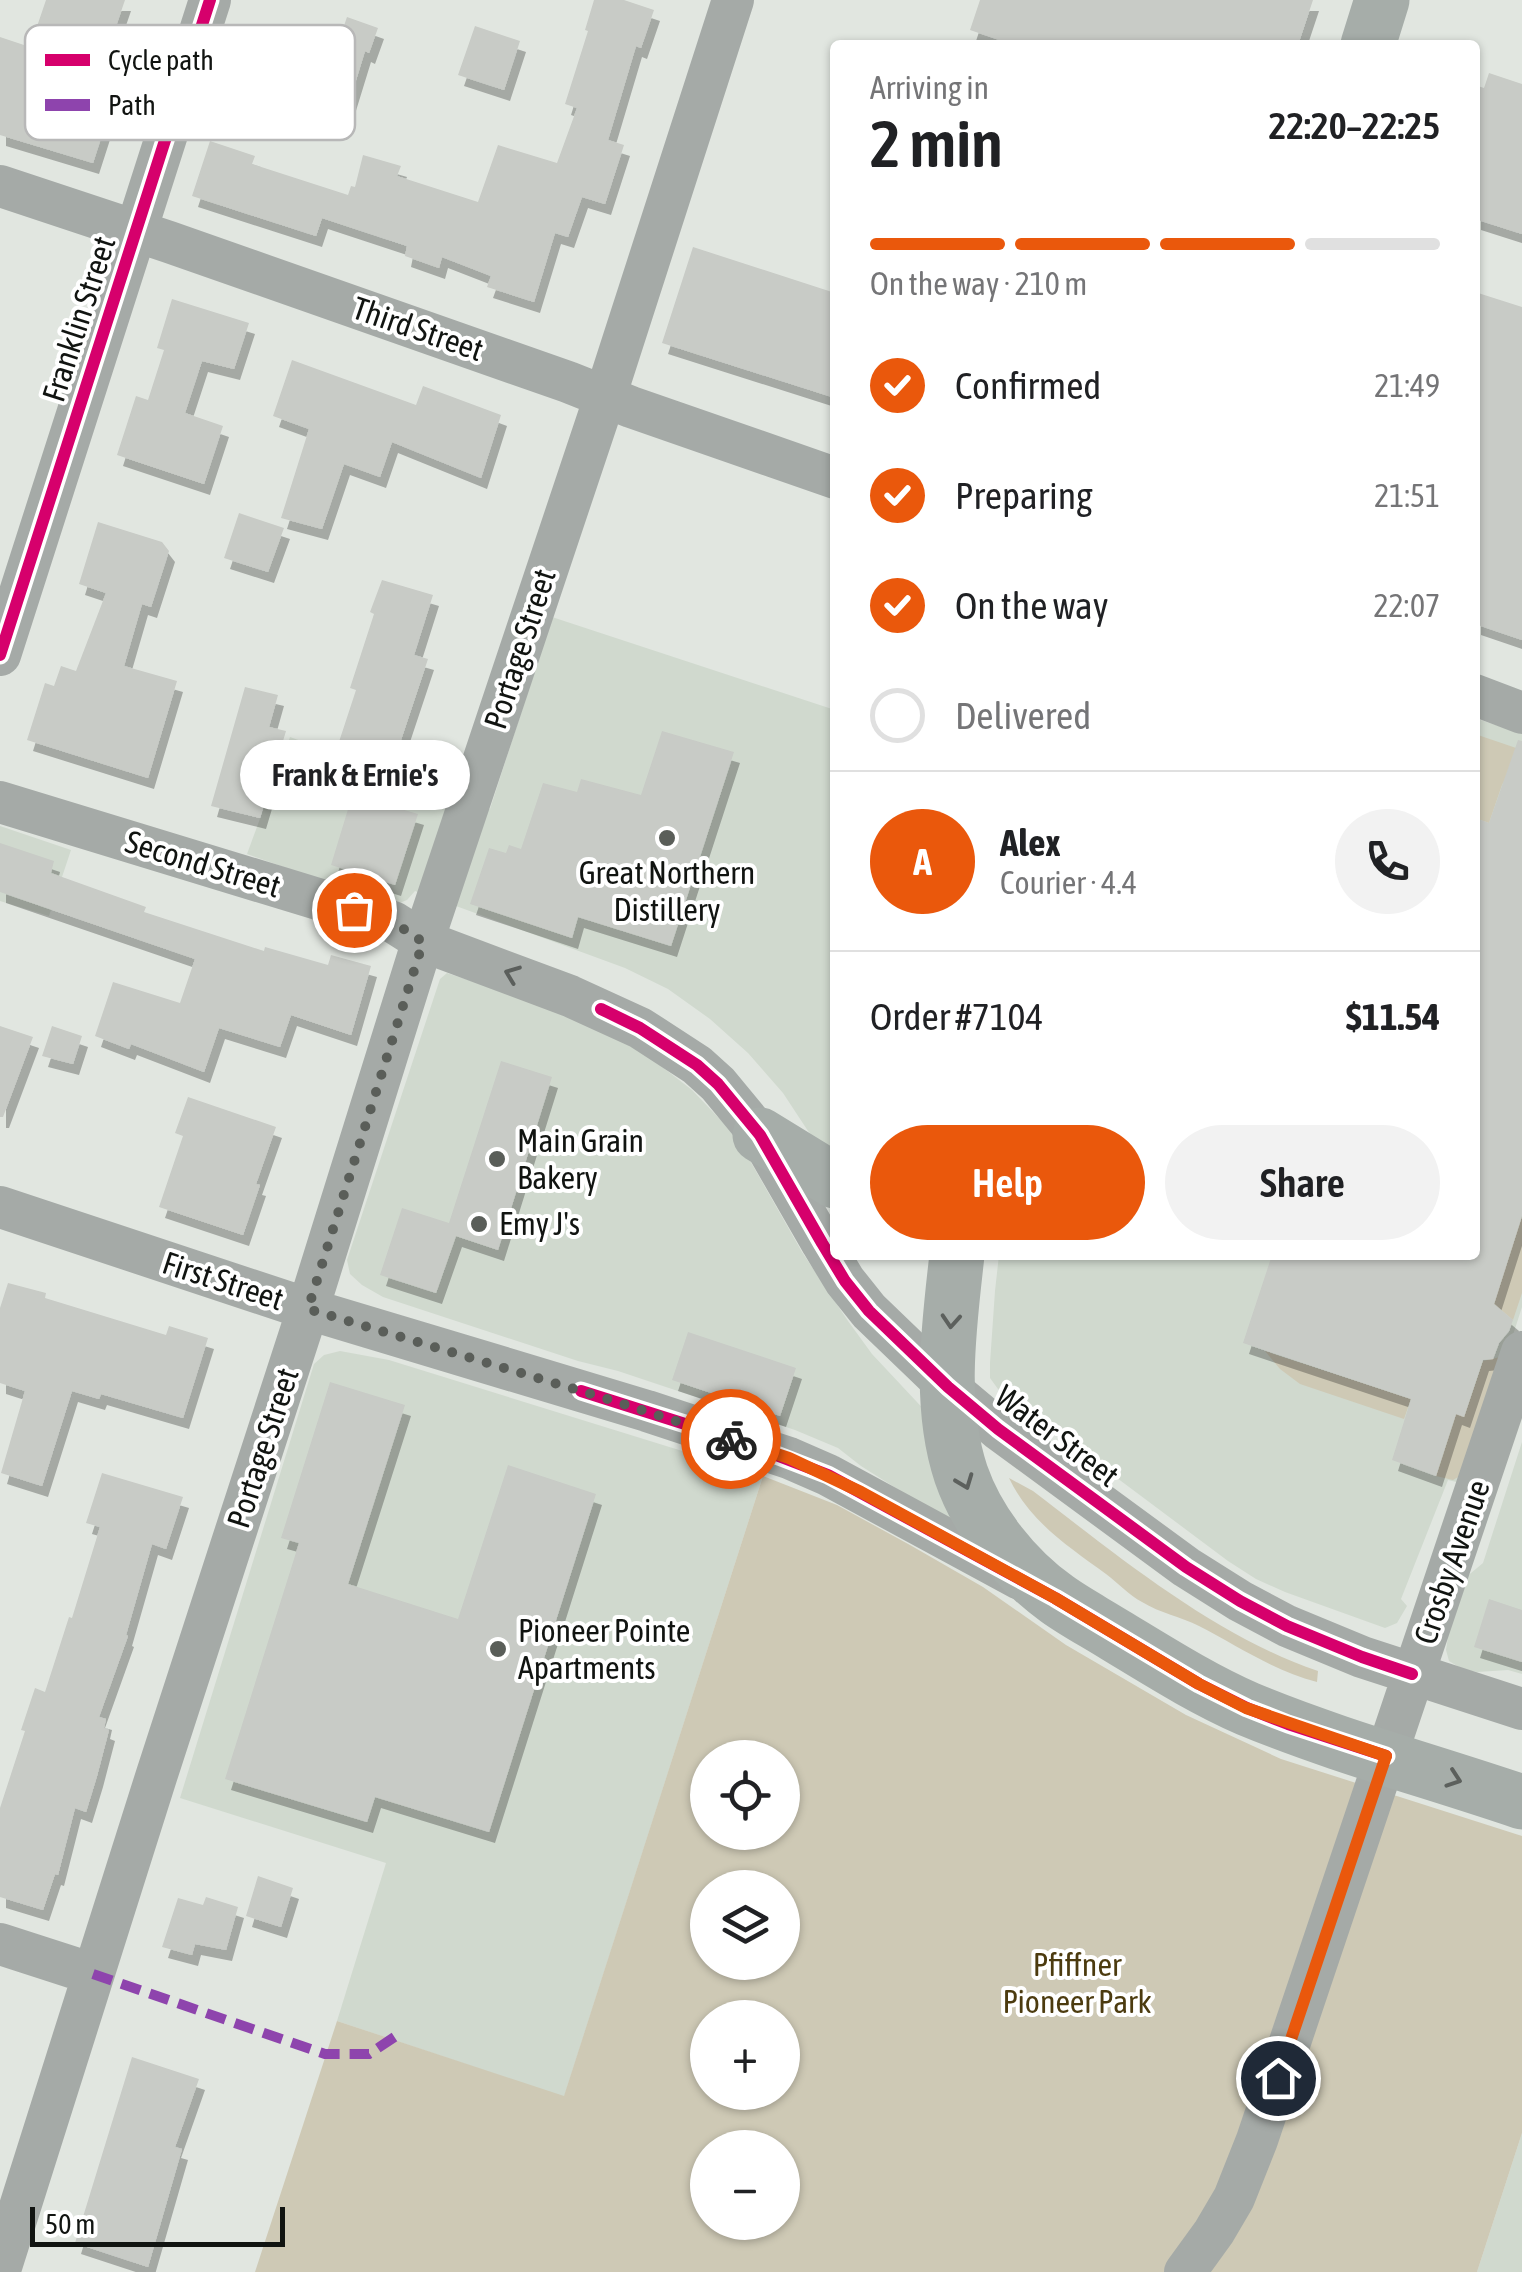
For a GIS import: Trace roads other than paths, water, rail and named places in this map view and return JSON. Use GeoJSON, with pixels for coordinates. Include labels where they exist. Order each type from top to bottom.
{"type":"FeatureCollection","features":[{"type":"Feature","properties":{"kind":"main road"},"geometry":{"type":"LineString","coordinates":[[1370,40],[1382,0]]}},
{"type":"Feature","properties":{"kind":"main road"},"geometry":{"type":"LineString","coordinates":[[760,1135],[830,1178]]}},
{"type":"Feature","properties":{"kind":"main road"},"geometry":{"type":"LineString","coordinates":[[956,1260],[948,1387],[951,1440],[970,1496],[1009,1555],[1055,1598],[1246,1708],[1522,1802]]}},
{"type":"Feature","properties":{"kind":"street","name":"Franklin Street"},"geometry":{"type":"LineString","coordinates":[[202,25],[210,0]]}},
{"type":"Feature","properties":{"kind":"street","name":"Portage Street"},"geometry":{"type":"LineString","coordinates":[[0,2270],[423,942],[733,0]]}},
{"type":"Feature","properties":{"kind":"street","name":"Franklin Street"},"geometry":{"type":"LineString","coordinates":[[0,655],[165,140]]}},
{"type":"Feature","properties":{"kind":"street","name":"Third Street"},"geometry":{"type":"LineString","coordinates":[[0,186],[830,476]]}},
{"type":"Feature","properties":{"kind":"street"},"geometry":{"type":"LineString","coordinates":[[1480,697],[1522,713]]}},
{"type":"Feature","properties":{"kind":"street","name":"Second Street"},"geometry":{"type":"LineString","coordinates":[[0,802],[389,920],[423,942],[570,996],[640,1028],[697,1065],[760,1135]]}},
{"type":"Feature","properties":{"kind":"street","name":"Water Street"},"geometry":{"type":"LineString","coordinates":[[760,1135],[830,1255]]}},
{"type":"Feature","properties":{"kind":"street","name":"First Street"},"geometry":{"type":"LineString","coordinates":[[0,1207],[308,1309],[789,1458],[878,1501],[1055,1598]]}},
{"type":"Feature","properties":{"kind":"street","name":"Water Street"},"geometry":{"type":"LineString","coordinates":[[833,1260],[869,1311],[948,1387],[998,1429],[1186,1567],[1286,1626],[1412,1674],[1522,1709]]}},
{"type":"Feature","properties":{"kind":"street","name":"Crosby Avenue"},"geometry":{"type":"LineString","coordinates":[[1185,2272],[1234,2198],[1257,2140],[1522,1352]]}},
{"type":"Feature","properties":{"kind":"street"},"geometry":{"type":"LineString","coordinates":[[0,1944],[93,1974]]}},
{"type":"Feature","properties":{"kind":"place","name":"Great Northern Distillery"},"geometry":{"type":"Point","coordinates":[667,838]}},
{"type":"Feature","properties":{"kind":"place","name":"Frank & Ernie's"},"geometry":{"type":"Point","coordinates":[354,910]}},
{"type":"Feature","properties":{"kind":"place","name":"Main Grain Bakery"},"geometry":{"type":"Point","coordinates":[497,1159]}},
{"type":"Feature","properties":{"kind":"place","name":"Emy J's"},"geometry":{"type":"Point","coordinates":[479,1224]}},
{"type":"Feature","properties":{"kind":"place","name":"Pioneer Pointe Apartments"},"geometry":{"type":"Point","coordinates":[498,1649]}},
{"type":"Feature","properties":{"kind":"park label","name":"Pfiffner Pioneer Park"},"geometry":{"type":"Point","coordinates":[1077,1984]}}]}
